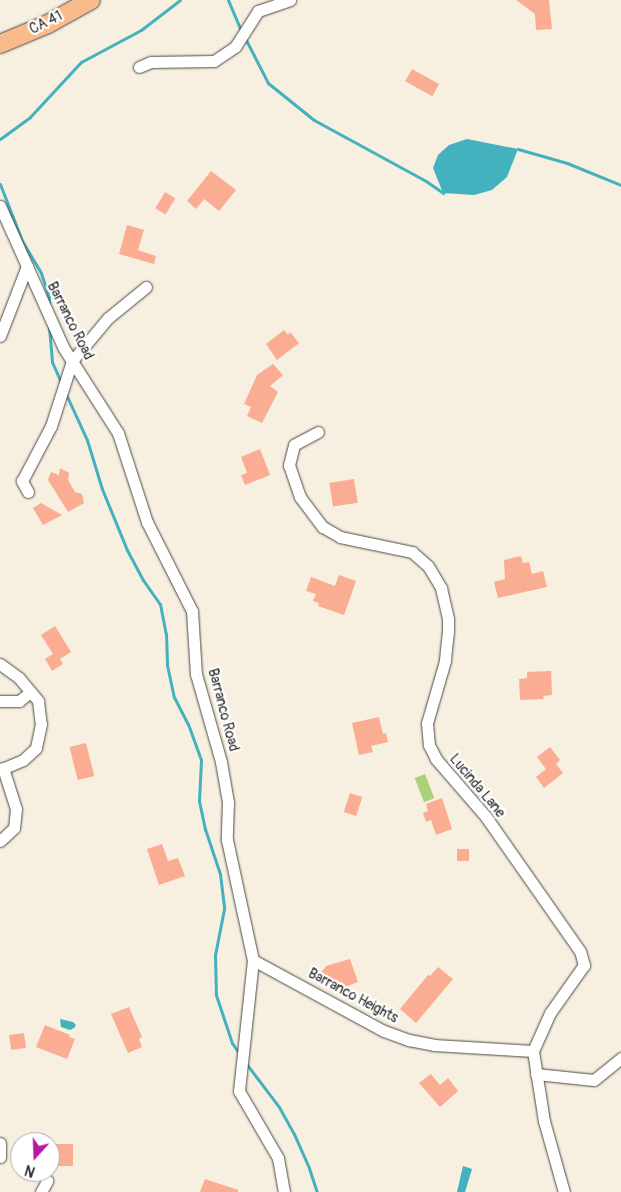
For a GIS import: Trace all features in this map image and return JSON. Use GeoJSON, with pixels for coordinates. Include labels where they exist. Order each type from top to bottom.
{"type":"FeatureCollection","features":[{"type":"Feature","properties":{"kind":"main road","name":"CA 41"},"geometry":{"type":"LineString","coordinates":[[0,44],[48,24],[91,0]]}},
{"type":"Feature","properties":{"kind":"street"},"geometry":{"type":"LineString","coordinates":[[139,67],[151,62],[214,60],[235,47],[258,10],[290,0]]}},
{"type":"Feature","properties":{"kind":"street","name":"Barranco Road"},"geometry":{"type":"LineString","coordinates":[[0,206],[63,347],[118,433],[147,522],[192,610],[196,674],[221,762],[228,802],[227,840],[253,960],[239,1091],[278,1158],[284,1192]]}},
{"type":"Feature","properties":{"kind":"street"},"geometry":{"type":"LineString","coordinates":[[0,336],[27,266]]}},
{"type":"Feature","properties":{"kind":"street"},"geometry":{"type":"LineString","coordinates":[[28,492],[22,481],[51,426],[72,361],[108,318],[146,287]]}},
{"type":"Feature","properties":{"kind":"street","name":"Lucinda Lane"},"geometry":{"type":"LineString","coordinates":[[318,432],[294,445],[289,465],[300,497],[323,527],[340,536],[412,552],[428,566],[441,588],[448,619],[445,660],[427,723],[429,745],[436,759],[486,818],[580,952],[584,965],[550,1013],[533,1051]]}},
{"type":"Feature","properties":{"kind":"street"},"geometry":{"type":"LineString","coordinates":[[0,665],[19,678],[38,701],[42,724],[36,748],[23,760],[2,769],[16,809],[14,828],[0,841]]}},
{"type":"Feature","properties":{"kind":"street"},"geometry":{"type":"LineString","coordinates":[[0,701],[18,701],[30,692]]}},
{"type":"Feature","properties":{"kind":"street","name":"Barranco Heights"},"geometry":{"type":"LineString","coordinates":[[253,960],[384,1031],[409,1040],[434,1045],[533,1051]]}},
{"type":"Feature","properties":{"kind":"street"},"geometry":{"type":"LineString","coordinates":[[533,1051],[544,1121],[564,1192]]}},
{"type":"Feature","properties":{"kind":"street"},"geometry":{"type":"LineString","coordinates":[[536,1074],[594,1080],[621,1058]]}},
{"type":"Feature","properties":{"kind":"street"},"geometry":{"type":"LineString","coordinates":[[0,1143],[0,1157]]}},
{"type":"Feature","properties":{"kind":"green space"},"geometry":{"type":"Polygon","coordinates":[[[425,774],[434,798],[424,802],[415,778],[425,774]]]}},
{"type":"Feature","properties":{"kind":"water"},"geometry":{"type":"Polygon","coordinates":[[[467,139],[518,149],[507,177],[492,190],[474,195],[443,193],[433,168],[438,155],[449,145],[467,139]]]}},
{"type":"Feature","properties":{"kind":"water"},"geometry":{"type":"Polygon","coordinates":[[[60,1019],[73,1022],[76,1025],[70,1030],[61,1027],[60,1019]]]}},
{"type":"Feature","properties":{"kind":"water"},"geometry":{"type":"Polygon","coordinates":[[[463,1166],[472,1169],[465,1192],[457,1192],[463,1166]]]}},
{"type":"Feature","properties":{"kind":"building"},"geometry":{"type":"Polygon","coordinates":[[[516,0],[549,0],[552,29],[536,30],[535,14],[516,0]]]}},
{"type":"Feature","properties":{"kind":"building"},"geometry":{"type":"Polygon","coordinates":[[[412,69],[439,84],[432,96],[405,81],[412,69]]]}},
{"type":"Feature","properties":{"kind":"building"},"geometry":{"type":"Polygon","coordinates":[[[211,171],[236,190],[219,211],[204,199],[196,209],[187,201],[211,171]]]}},
{"type":"Feature","properties":{"kind":"building"},"geometry":{"type":"Polygon","coordinates":[[[165,192],[175,198],[166,214],[155,208],[165,192]]]}},
{"type":"Feature","properties":{"kind":"building"},"geometry":{"type":"Polygon","coordinates":[[[127,225],[144,230],[138,250],[156,256],[154,264],[119,254],[127,225]]]}},
{"type":"Feature","properties":{"kind":"building"},"geometry":{"type":"Polygon","coordinates":[[[284,330],[288,335],[290,332],[299,343],[277,360],[266,344],[284,330]]]}},
{"type":"Feature","properties":{"kind":"building"},"geometry":{"type":"Polygon","coordinates":[[[273,364],[283,375],[270,386],[278,392],[262,423],[247,416],[251,407],[244,404],[257,375],[273,364]]]}},
{"type":"Feature","properties":{"kind":"building"},"geometry":{"type":"Polygon","coordinates":[[[260,449],[270,475],[245,485],[241,475],[247,473],[241,457],[260,449]]]}},
{"type":"Feature","properties":{"kind":"building"},"geometry":{"type":"Polygon","coordinates":[[[60,468],[69,473],[68,480],[75,492],[82,494],[84,503],[68,512],[48,480],[51,472],[59,475],[60,468]]]}},
{"type":"Feature","properties":{"kind":"building"},"geometry":{"type":"Polygon","coordinates":[[[354,479],[358,503],[333,507],[329,483],[354,479]]]}},
{"type":"Feature","properties":{"kind":"building"},"geometry":{"type":"Polygon","coordinates":[[[41,503],[62,515],[43,525],[33,508],[41,503]]]}},
{"type":"Feature","properties":{"kind":"building"},"geometry":{"type":"Polygon","coordinates":[[[521,556],[523,563],[529,562],[532,574],[543,571],[547,587],[498,598],[494,582],[505,579],[504,560],[521,556]]]}},
{"type":"Feature","properties":{"kind":"building"},"geometry":{"type":"Polygon","coordinates":[[[339,575],[356,581],[344,615],[318,606],[319,603],[313,601],[316,594],[306,591],[311,577],[335,586],[339,575]]]}},
{"type":"Feature","properties":{"kind":"building"},"geometry":{"type":"Polygon","coordinates":[[[55,626],[71,652],[60,659],[63,664],[52,671],[45,659],[53,654],[41,635],[55,626]]]}},
{"type":"Feature","properties":{"kind":"building"},"geometry":{"type":"Polygon","coordinates":[[[551,671],[552,695],[543,696],[544,699],[520,700],[519,679],[527,678],[527,672],[551,671]]]}},
{"type":"Feature","properties":{"kind":"building"},"geometry":{"type":"Polygon","coordinates":[[[379,717],[383,734],[386,733],[388,742],[371,746],[373,752],[359,755],[352,723],[379,717]]]}},
{"type":"Feature","properties":{"kind":"building"},"geometry":{"type":"Polygon","coordinates":[[[86,743],[94,776],[78,780],[70,747],[86,743]]]}},
{"type":"Feature","properties":{"kind":"building"},"geometry":{"type":"Polygon","coordinates":[[[550,747],[560,760],[556,764],[563,773],[544,788],[536,777],[546,769],[537,757],[550,747]]]}},
{"type":"Feature","properties":{"kind":"building"},"geometry":{"type":"Polygon","coordinates":[[[350,793],[362,797],[356,816],[344,812],[350,793]]]}},
{"type":"Feature","properties":{"kind":"building"},"geometry":{"type":"Polygon","coordinates":[[[442,798],[452,829],[436,835],[431,820],[426,822],[423,813],[428,811],[426,804],[442,798]]]}},
{"type":"Feature","properties":{"kind":"building"},"geometry":{"type":"Polygon","coordinates":[[[162,844],[168,861],[178,858],[185,876],[159,885],[147,849],[162,844]]]}},
{"type":"Feature","properties":{"kind":"building"},"geometry":{"type":"Polygon","coordinates":[[[457,849],[469,849],[469,861],[457,861],[457,849]]]}},
{"type":"Feature","properties":{"kind":"building"},"geometry":{"type":"Polygon","coordinates":[[[350,959],[358,982],[340,989],[336,979],[331,986],[315,981],[326,966],[350,959]]]}},
{"type":"Feature","properties":{"kind":"building"},"geometry":{"type":"Polygon","coordinates":[[[438,967],[453,979],[416,1023],[400,1009],[428,975],[430,976],[438,967]]]}},
{"type":"Feature","properties":{"kind":"building"},"geometry":{"type":"Polygon","coordinates":[[[129,1007],[142,1037],[139,1039],[142,1047],[128,1053],[111,1014],[129,1007]]]}},
{"type":"Feature","properties":{"kind":"building"},"geometry":{"type":"Polygon","coordinates":[[[45,1025],[70,1035],[69,1037],[75,1039],[67,1059],[36,1047],[45,1025]]]}},
{"type":"Feature","properties":{"kind":"building"},"geometry":{"type":"Polygon","coordinates":[[[24,1033],[26,1048],[11,1050],[9,1035],[24,1033]]]}},
{"type":"Feature","properties":{"kind":"building"},"geometry":{"type":"Polygon","coordinates":[[[431,1074],[440,1085],[448,1078],[458,1091],[440,1107],[419,1083],[431,1074]]]}},
{"type":"Feature","properties":{"kind":"building"},"geometry":{"type":"Polygon","coordinates":[[[60,1144],[73,1144],[73,1166],[60,1166],[60,1144]]]}},
{"type":"Feature","properties":{"kind":"building"},"geometry":{"type":"Polygon","coordinates":[[[205,1179],[238,1190],[238,1192],[200,1192],[205,1179]]]}},
{"type":"Feature","properties":{"kind":"waterway"},"geometry":{"type":"LineString","coordinates":[[0,139],[30,117],[81,62],[141,30],[180,0]]}},
{"type":"Feature","properties":{"kind":"waterway"},"geometry":{"type":"LineString","coordinates":[[228,0],[241,30]]}},
{"type":"Feature","properties":{"kind":"waterway"},"geometry":{"type":"LineString","coordinates":[[245,38],[268,83],[314,120],[426,181],[443,193]]}},
{"type":"Feature","properties":{"kind":"waterway"},"geometry":{"type":"LineString","coordinates":[[518,149],[567,163],[621,185]]}},
{"type":"Feature","properties":{"kind":"waterway"},"geometry":{"type":"LineString","coordinates":[[0,184],[22,241],[41,273],[49,298],[49,306]]}},
{"type":"Feature","properties":{"kind":"waterway"},"geometry":{"type":"LineString","coordinates":[[49,327],[52,362],[62,384]]}},
{"type":"Feature","properties":{"kind":"waterway"},"geometry":{"type":"LineString","coordinates":[[65,392],[87,440],[102,489],[127,550],[143,580],[160,604],[166,634],[167,665],[174,697],[188,724],[201,760],[199,801],[205,829],[220,874],[224,909],[215,955],[216,995],[232,1043],[239,1053]]}},
{"type":"Feature","properties":{"kind":"waterway"},"geometry":{"type":"LineString","coordinates":[[245,1062],[279,1107],[294,1134],[317,1192]]}}]}
